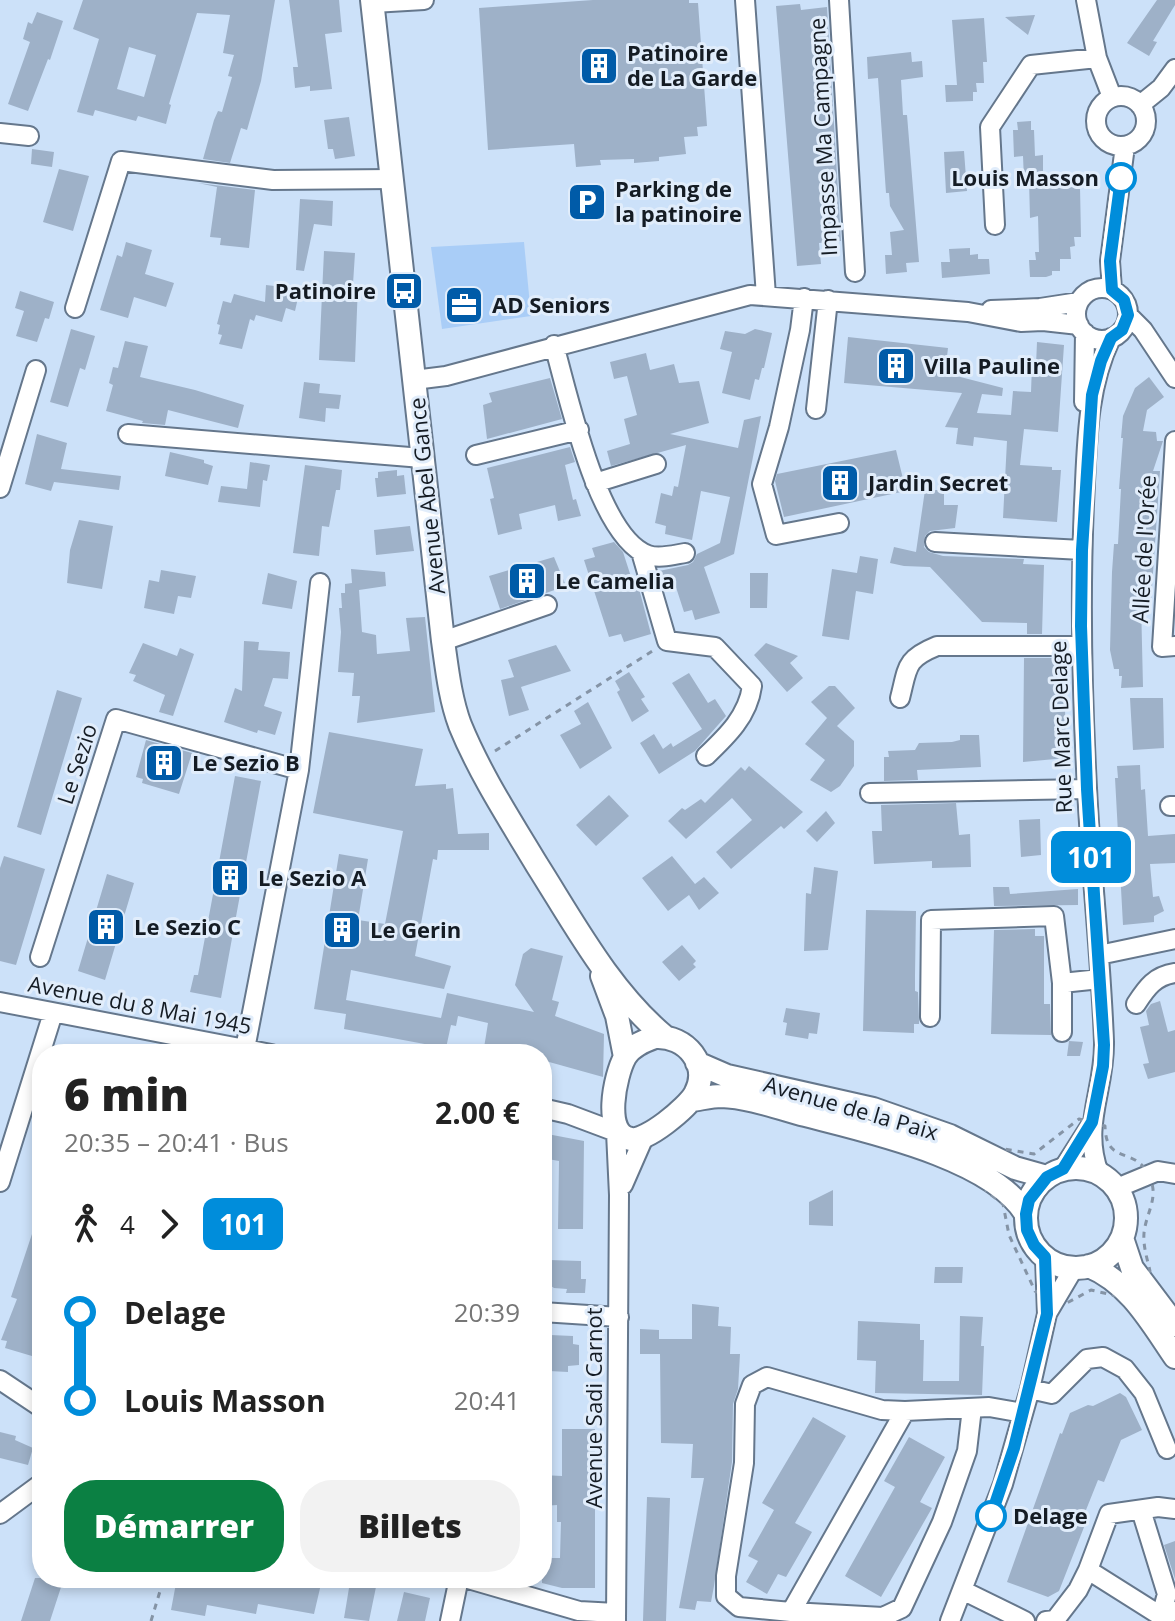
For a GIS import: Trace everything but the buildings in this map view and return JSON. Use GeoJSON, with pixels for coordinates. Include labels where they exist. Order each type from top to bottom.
{"type":"FeatureCollection","features":[{"type":"Feature","properties":{"kind":"main road","name":"Avenue Abel Gance"},"geometry":{"type":"LineString","coordinates":[[372,2],[443,641],[460,723],[502,807],[594,956],[634,1007],[665,1037]]}},
{"type":"Feature","properties":{"kind":"main road","name":"Avenue Abel Gance"},"geometry":{"type":"LineString","coordinates":[[594,956],[617,1016],[625,1057]]}},
{"type":"Feature","properties":{"kind":"main road"},"geometry":{"type":"LineString","coordinates":[[665,1037],[687,1045],[697,1063],[699,1080],[691,1100],[674,1116],[644,1137],[628,1139],[616,1132],[613,1124],[614,1102],[625,1057],[639,1044],[665,1037]]}},
{"type":"Feature","properties":{"kind":"main road","name":"Avenue de la Paix"},"geometry":{"type":"LineString","coordinates":[[697,1063],[727,1076],[873,1109],[950,1136],[1015,1168],[1055,1173]]}},
{"type":"Feature","properties":{"kind":"main road","name":"Avenue de la Paix"},"geometry":{"type":"LineString","coordinates":[[691,1100],[721,1096],[767,1105],[866,1131],[941,1156],[1003,1188],[1026,1214]]}},
{"type":"Feature","properties":{"kind":"main road"},"geometry":{"type":"LineString","coordinates":[[1082,1267],[1109,1256],[1122,1238],[1126,1213],[1117,1188],[1099,1173],[1087,1169],[1055,1173],[1029,1200],[1027,1230],[1034,1245],[1054,1263],[1082,1267],[1114,1278],[1130,1293],[1175,1357]]}},
{"type":"Feature","properties":{"kind":"main road"},"geometry":{"type":"LineString","coordinates":[[1122,1238],[1132,1268],[1175,1325]]}},
{"type":"Feature","properties":{"kind":"street"},"geometry":{"type":"LineString","coordinates":[[372,2],[424,0]]}},
{"type":"Feature","properties":{"kind":"street"},"geometry":{"type":"LineString","coordinates":[[745,0],[766,296]]}},
{"type":"Feature","properties":{"kind":"street","name":"Impasse Ma Campagne"},"geometry":{"type":"LineString","coordinates":[[839,0],[855,272]]}},
{"type":"Feature","properties":{"kind":"street"},"geometry":{"type":"LineString","coordinates":[[1086,0],[1097,58],[1112,97]]}},
{"type":"Feature","properties":{"kind":"street"},"geometry":{"type":"LineString","coordinates":[[995,225],[990,127],[1031,65],[1097,58]]}},
{"type":"Feature","properties":{"kind":"street"},"geometry":{"type":"LineString","coordinates":[[1140,105],[1161,88],[1175,69]]}},
{"type":"Feature","properties":{"kind":"street"},"geometry":{"type":"LineString","coordinates":[[1127,96],[1140,105],[1146,119],[1143,133],[1138,139],[1118,145],[1099,133],[1096,117],[1104,102],[1112,97],[1127,96]]}},
{"type":"Feature","properties":{"kind":"street"},"geometry":{"type":"LineString","coordinates":[[0,133],[29,136]]}},
{"type":"Feature","properties":{"kind":"street"},"geometry":{"type":"LineString","coordinates":[[1105,289],[1099,260],[1118,145]]}},
{"type":"Feature","properties":{"kind":"street"},"geometry":{"type":"LineString","coordinates":[[75,308],[121,161],[273,180],[393,179]]}},
{"type":"Feature","properties":{"kind":"street"},"geometry":{"type":"LineString","coordinates":[[1082,329],[1077,310],[1079,302],[1084,295],[1105,289],[1124,300],[1128,315],[1143,330],[1175,378]]}},
{"type":"Feature","properties":{"kind":"street"},"geometry":{"type":"LineString","coordinates":[[414,380],[446,376],[750,295],[968,312],[1021,322],[1043,321],[1082,329],[1097,340],[1114,337],[1152,344]]}},
{"type":"Feature","properties":{"kind":"street"},"geometry":{"type":"LineString","coordinates":[[804,298],[779,427],[762,484],[776,535],[839,523]]}},
{"type":"Feature","properties":{"kind":"street"},"geometry":{"type":"LineString","coordinates":[[816,409],[828,300]]}},
{"type":"Feature","properties":{"kind":"street"},"geometry":{"type":"LineString","coordinates":[[968,312],[1079,302]]}},
{"type":"Feature","properties":{"kind":"street"},"geometry":{"type":"LineString","coordinates":[[1114,337],[1122,330],[1128,315]]}},
{"type":"Feature","properties":{"kind":"street","name":"Rue Marc Delage"},"geometry":{"type":"LineString","coordinates":[[1082,329],[1088,424]]}},
{"type":"Feature","properties":{"kind":"street","name":"Rue Marc Delage"},"geometry":{"type":"LineString","coordinates":[[1055,1173],[1086,1121],[1103,1056],[1087,789],[1082,550],[1088,424],[1098,368],[1114,337]]}},
{"type":"Feature","properties":{"kind":"street"},"geometry":{"type":"LineString","coordinates":[[554,345],[599,496],[620,532],[641,552],[651,556],[685,553]]}},
{"type":"Feature","properties":{"kind":"street"},"geometry":{"type":"LineString","coordinates":[[0,488],[36,370]]}},
{"type":"Feature","properties":{"kind":"street"},"geometry":{"type":"LineString","coordinates":[[476,455],[579,430]]}},
{"type":"Feature","properties":{"kind":"street"},"geometry":{"type":"LineString","coordinates":[[128,434],[422,458]]}},
{"type":"Feature","properties":{"kind":"street","name":"Allée de l'Orée"},"geometry":{"type":"LineString","coordinates":[[1175,441],[1162,647],[1175,646]]}},
{"type":"Feature","properties":{"kind":"street"},"geometry":{"type":"LineString","coordinates":[[595,483],[656,464]]}},
{"type":"Feature","properties":{"kind":"street"},"geometry":{"type":"LineString","coordinates":[[935,542],[1082,550]]}},
{"type":"Feature","properties":{"kind":"street"},"geometry":{"type":"LineString","coordinates":[[641,552],[667,641],[715,647],[752,686],[750,699],[738,722],[706,756]]}},
{"type":"Feature","properties":{"kind":"street"},"geometry":{"type":"LineString","coordinates":[[260,1044],[299,770],[320,583]]}},
{"type":"Feature","properties":{"kind":"street"},"geometry":{"type":"LineString","coordinates":[[443,641],[547,605]]}},
{"type":"Feature","properties":{"kind":"street"},"geometry":{"type":"LineString","coordinates":[[900,698],[909,664],[918,654],[937,646],[1082,646]]}},
{"type":"Feature","properties":{"kind":"street","name":"Le Sezio"},"geometry":{"type":"LineString","coordinates":[[40,957],[116,719],[299,770]]}},
{"type":"Feature","properties":{"kind":"street"},"geometry":{"type":"LineString","coordinates":[[870,793],[1087,789]]}},
{"type":"Feature","properties":{"kind":"street"},"geometry":{"type":"LineString","coordinates":[[930,1017],[931,920],[1054,916],[1062,983],[1062,1032]]}},
{"type":"Feature","properties":{"kind":"street"},"geometry":{"type":"LineString","coordinates":[[1099,955],[1175,939]]}},
{"type":"Feature","properties":{"kind":"street"},"geometry":{"type":"LineString","coordinates":[[1136,1004],[1149,984],[1164,975],[1175,973]]}},
{"type":"Feature","properties":{"kind":"street"},"geometry":{"type":"LineString","coordinates":[[1062,983],[1100,979]]}},
{"type":"Feature","properties":{"kind":"street","name":"Avenue du 8 Mai 1945"},"geometry":{"type":"LineString","coordinates":[[0,1002],[217,1044]]}},
{"type":"Feature","properties":{"kind":"street"},"geometry":{"type":"LineString","coordinates":[[43,1044],[53,1013]]}},
{"type":"Feature","properties":{"kind":"street"},"geometry":{"type":"LineString","coordinates":[[0,1182],[32,1080]]}},
{"type":"Feature","properties":{"kind":"street"},"geometry":{"type":"LineString","coordinates":[[568,1114],[606,1108],[614,1102]]}},
{"type":"Feature","properties":{"kind":"street"},"geometry":{"type":"LineString","coordinates":[[552,1110],[616,1132]]}},
{"type":"Feature","properties":{"kind":"street","name":"Rue Marc Delage"},"geometry":{"type":"LineString","coordinates":[[1086,1121],[1099,1173]]}},
{"type":"Feature","properties":{"kind":"street","name":"Avenue Sadi Carnot"},"geometry":{"type":"LineString","coordinates":[[616,1132],[619,1195],[616,1617]]}},
{"type":"Feature","properties":{"kind":"street","name":"Avenue Sadi Carnot"},"geometry":{"type":"LineString","coordinates":[[619,1195],[644,1137]]}},
{"type":"Feature","properties":{"kind":"street"},"geometry":{"type":"LineString","coordinates":[[1117,1188],[1158,1171],[1175,1174]]}},
{"type":"Feature","properties":{"kind":"street"},"geometry":{"type":"LineString","coordinates":[[950,1621],[1003,1484],[1030,1389],[1047,1314],[1045,1257]]}},
{"type":"Feature","properties":{"kind":"street"},"geometry":{"type":"LineString","coordinates":[[1047,1314],[1082,1267]]}},
{"type":"Feature","properties":{"kind":"street"},"geometry":{"type":"LineString","coordinates":[[552,1313],[619,1317]]}},
{"type":"Feature","properties":{"kind":"street"},"geometry":{"type":"LineString","coordinates":[[1030,1389],[1052,1394],[1087,1359],[1103,1357],[1125,1369],[1144,1393],[1167,1449]]}},
{"type":"Feature","properties":{"kind":"street"},"geometry":{"type":"LineString","coordinates":[[972,1408],[967,1451],[942,1522],[902,1608],[883,1617],[791,1612],[739,1607],[726,1596],[726,1576],[744,1463],[745,1404],[752,1385],[767,1377],[882,1410],[989,1407],[1023,1413]]}},
{"type":"Feature","properties":{"kind":"street"},"geometry":{"type":"LineString","coordinates":[[0,1380],[32,1401]]}},
{"type":"Feature","properties":{"kind":"street"},"geometry":{"type":"LineString","coordinates":[[791,1612],[905,1411]]}},
{"type":"Feature","properties":{"kind":"street"},"geometry":{"type":"LineString","coordinates":[[0,1514],[32,1490]]}},
{"type":"Feature","properties":{"kind":"street"},"geometry":{"type":"LineString","coordinates":[[1053,1621],[1078,1590],[1109,1514],[1175,1509]]}},
{"type":"Feature","properties":{"kind":"street"},"geometry":{"type":"LineString","coordinates":[[1141,1510],[1167,1594],[1168,1614]]}},
{"type":"Feature","properties":{"kind":"street"},"geometry":{"type":"LineString","coordinates":[[1088,1570],[1168,1614]]}},
{"type":"Feature","properties":{"kind":"street"},"geometry":{"type":"LineString","coordinates":[[450,1621],[459,1588]]}},
{"type":"Feature","properties":{"kind":"street"},"geometry":{"type":"LineString","coordinates":[[497,1588],[579,1611],[616,1617]]}},
{"type":"Feature","properties":{"kind":"street"},"geometry":{"type":"LineString","coordinates":[[962,1590],[1025,1621]]}},
{"type":"Feature","properties":{"kind":"path"},"geometry":{"type":"LineString","coordinates":[[478,762],[667,641]]}},
{"type":"Feature","properties":{"kind":"path"},"geometry":{"type":"LineString","coordinates":[[1004,1149],[1034,1154],[1086,1121]]}},
{"type":"Feature","properties":{"kind":"path"},"geometry":{"type":"LineString","coordinates":[[986,1191],[1003,1204],[1009,1235],[1035,1291]]}},
{"type":"Feature","properties":{"kind":"path"},"geometry":{"type":"LineString","coordinates":[[1065,1304],[1091,1290],[1125,1298]]}},
{"type":"Feature","properties":{"kind":"path"},"geometry":{"type":"LineString","coordinates":[[151,1621],[161,1588]]}},
{"type":"Feature","properties":{"kind":"shaded area"},"geometry":{"type":"Polygon","coordinates":[[[524,242],[531,316],[442,329],[431,247],[524,242]]]}},
{"type":"Feature","properties":{"kind":"bus line","name":"101"},"geometry":{"type":"LineString","coordinates":[[991,1516],[1014,1448],[1047,1314],[1045,1257],[1034,1245],[1027,1230],[1029,1200],[1047,1177],[1063,1169],[1081,1143],[1092,1122],[1103,1066],[1086,761],[1081,626],[1082,550],[1092,395],[1098,368],[1111,338],[1122,330],[1128,315],[1124,300],[1112,290],[1110,261],[1121,178]]}},
{"type":"Feature","properties":{"kind":"place","name":"Patinoire de La Garde"},"geometry":{"type":"Point","coordinates":[599,66]}},
{"type":"Feature","properties":{"kind":"place","name":"Louis Masson"},"geometry":{"type":"Point","coordinates":[1121,178]}},
{"type":"Feature","properties":{"kind":"place","name":"Parking de la patinoire"},"geometry":{"type":"Point","coordinates":[587,202]}},
{"type":"Feature","properties":{"kind":"place","name":"Patinoire"},"geometry":{"type":"Point","coordinates":[404,291]}},
{"type":"Feature","properties":{"kind":"place","name":"AD Seniors"},"geometry":{"type":"Point","coordinates":[464,305]}},
{"type":"Feature","properties":{"kind":"place","name":"Villa Pauline"},"geometry":{"type":"Point","coordinates":[896,366]}},
{"type":"Feature","properties":{"kind":"place","name":"Jardin Secret"},"geometry":{"type":"Point","coordinates":[840,483]}},
{"type":"Feature","properties":{"kind":"place","name":"Le Camelia"},"geometry":{"type":"Point","coordinates":[527,581]}},
{"type":"Feature","properties":{"kind":"place","name":"Le Sezio B"},"geometry":{"type":"Point","coordinates":[164,763]}},
{"type":"Feature","properties":{"kind":"place","name":"Le Sezio A"},"geometry":{"type":"Point","coordinates":[230,878]}},
{"type":"Feature","properties":{"kind":"place","name":"Le Sezio C"},"geometry":{"type":"Point","coordinates":[106,927]}},
{"type":"Feature","properties":{"kind":"place","name":"Le Gerin"},"geometry":{"type":"Point","coordinates":[342,930]}},
{"type":"Feature","properties":{"kind":"place","name":"Delage"},"geometry":{"type":"Point","coordinates":[991,1516]}}]}
